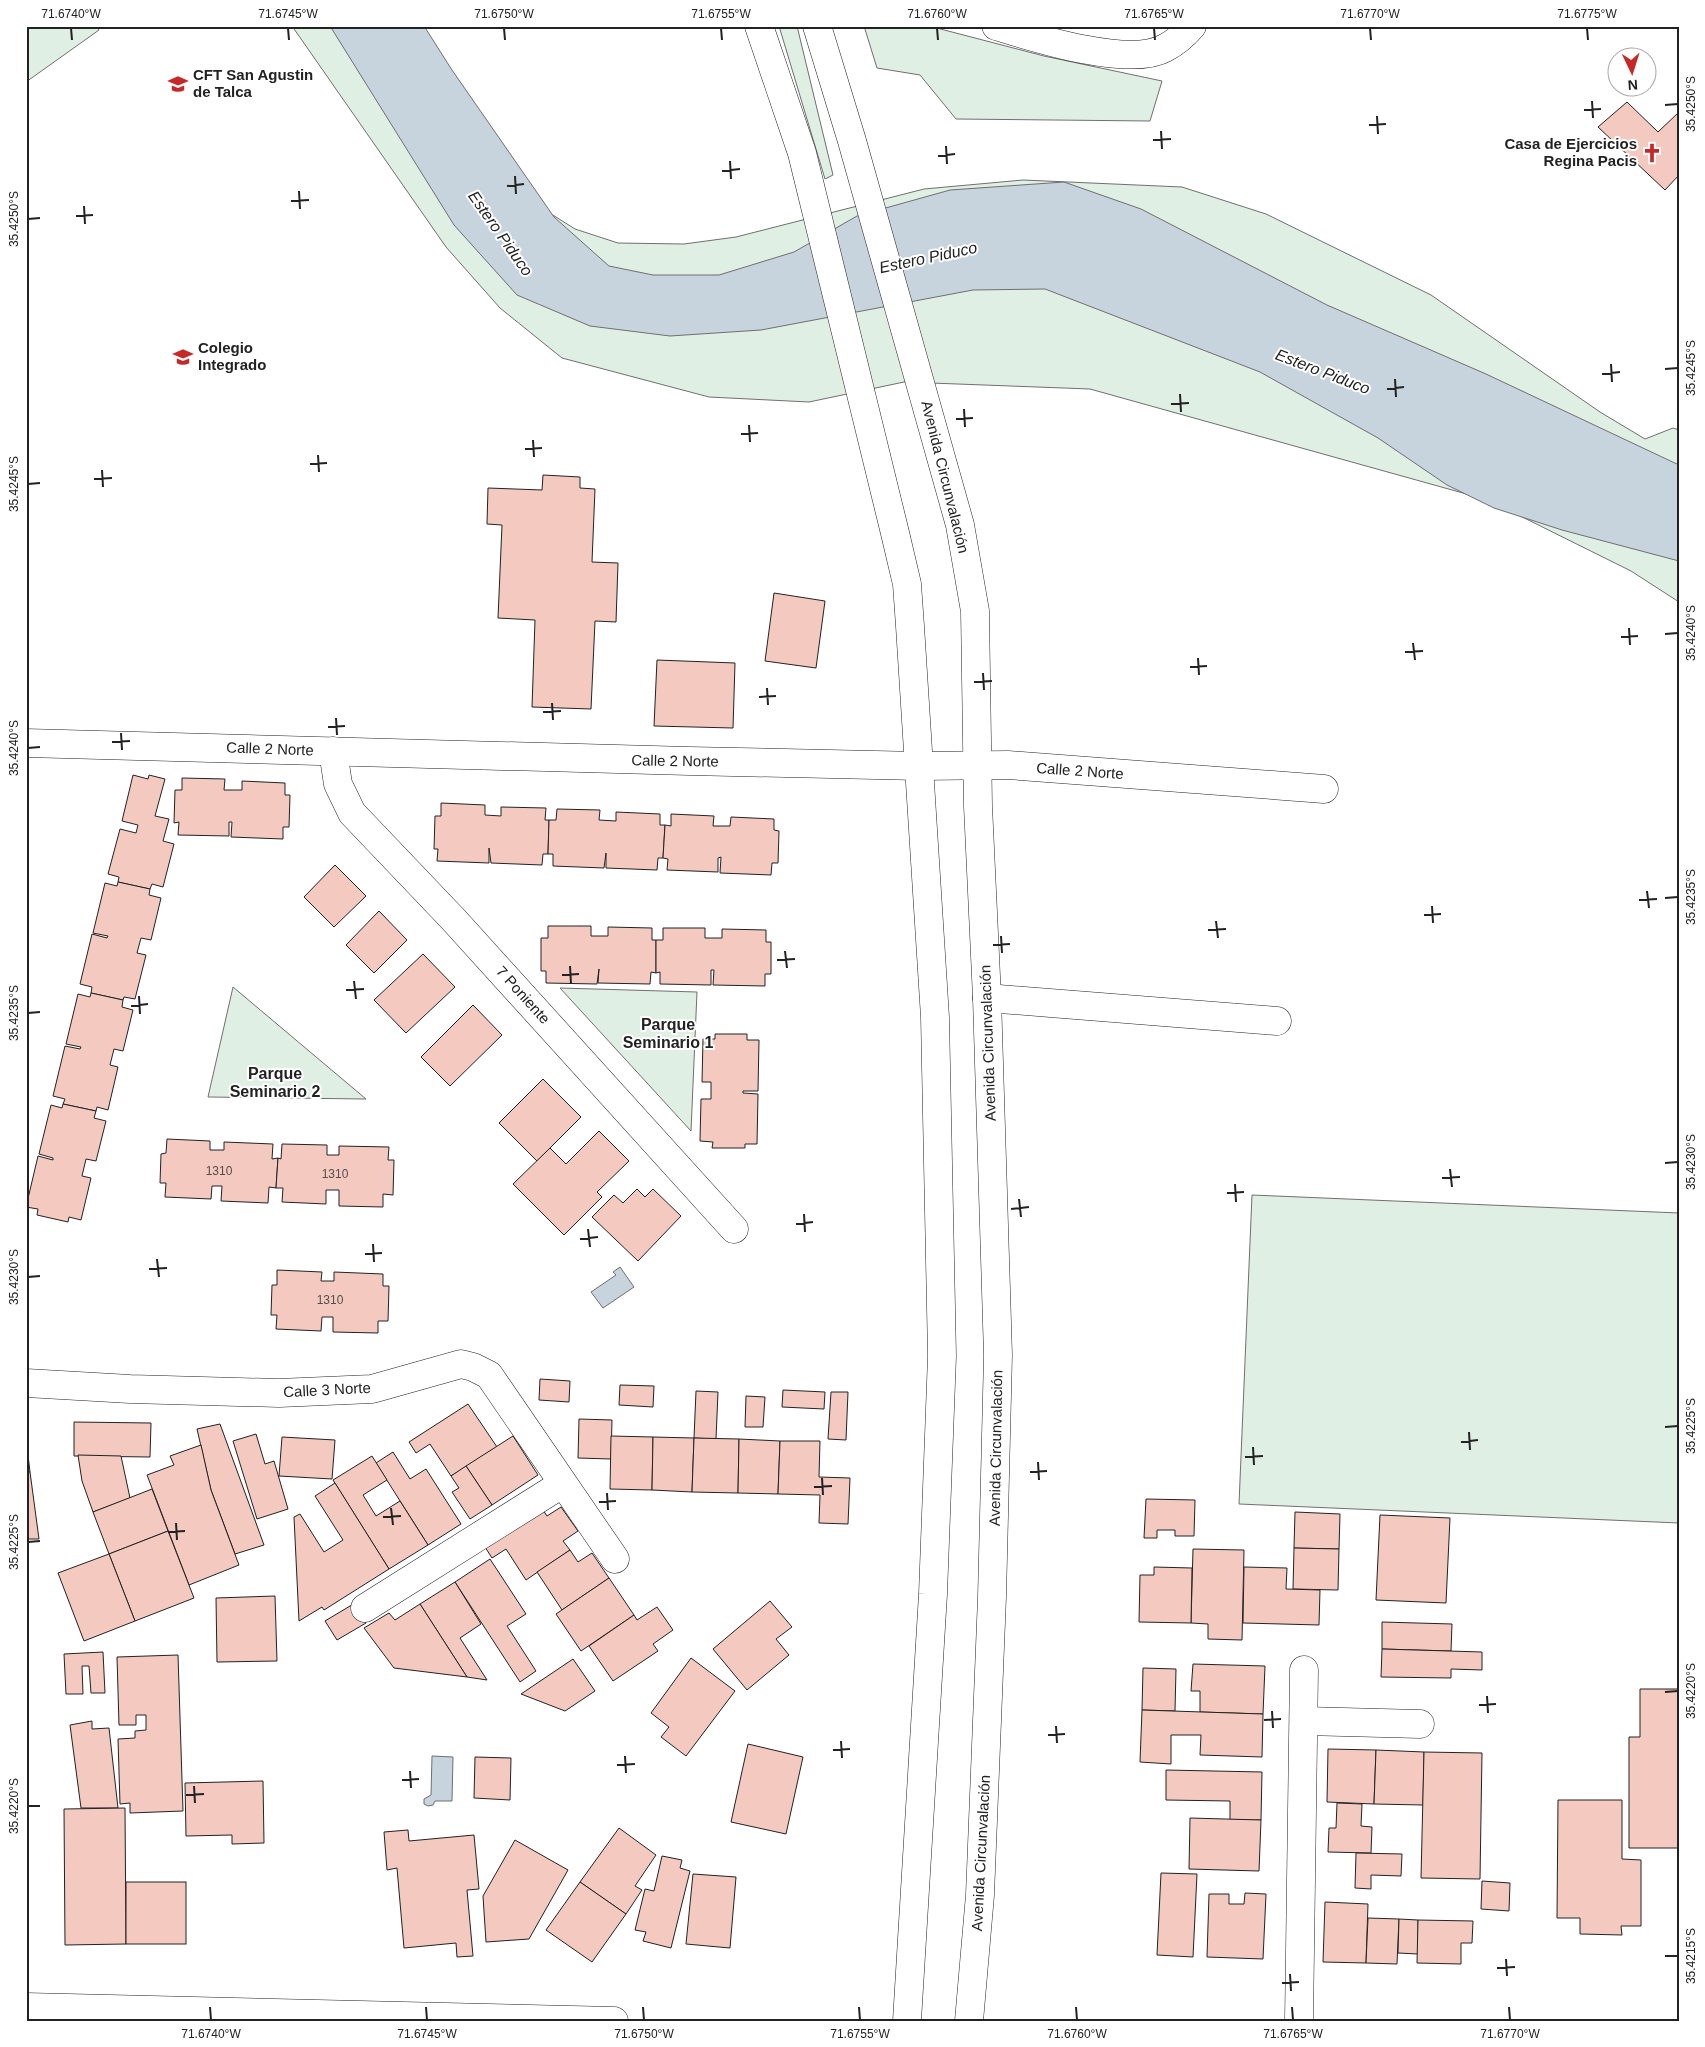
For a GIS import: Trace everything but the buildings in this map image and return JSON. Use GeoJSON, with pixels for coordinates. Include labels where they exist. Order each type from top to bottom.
{"type":"FeatureCollection","features":[{"type":"Feature","properties":{"kind":"main road"},"geometry":{"type":"LineString","coordinates":[[759,26],[802,153],[907,584],[935,1016],[942,1356],[933,1594],[907,2021]]}},
{"type":"Feature","properties":{"kind":"main road","name":"Avenida Circunvalación"},"geometry":{"type":"LineString","coordinates":[[817,26],[852,141],[960,525],[975,611],[979,765],[978,806],[988,998],[998,1356],[992,1597],[980,1895],[968,2021]]}},
{"type":"Feature","properties":{"kind":"main road"},"geometry":{"type":"LineString","coordinates":[[996,26],[1117,55],[1142,54],[1164,49],[1192,26]]}},
{"type":"Feature","properties":{"kind":"main road","name":"Calle 2 Norte"},"geometry":{"type":"LineString","coordinates":[[26,743],[920,766],[1008,765],[1324,789]]}},
{"type":"Feature","properties":{"kind":"main road","name":"7 Poniente"},"geometry":{"type":"LineString","coordinates":[[333,751],[338,784],[352,813],[467,934],[734,1230]]}},
{"type":"Feature","properties":{"kind":"main road"},"geometry":{"type":"LineString","coordinates":[[988,998],[1277,1021]]}},
{"type":"Feature","properties":{"kind":"main road","name":"Calle 3 Norte"},"geometry":{"type":"LineString","coordinates":[[26,1383],[130,1389],[279,1393],[372,1389],[461,1364],[473,1367],[489,1375],[615,1560]]}},
{"type":"Feature","properties":{"kind":"main road"},"geometry":{"type":"LineString","coordinates":[[364,1608],[562,1484]]}},
{"type":"Feature","properties":{"kind":"main road"},"geometry":{"type":"LineString","coordinates":[[1299,2021],[1304,1670]]}},
{"type":"Feature","properties":{"kind":"main road"},"geometry":{"type":"LineString","coordinates":[[1304,1721],[1420,1724]]}},
{"type":"Feature","properties":{"kind":"main road"},"geometry":{"type":"LineString","coordinates":[[26,2007],[614,2021]]}},
{"type":"Feature","properties":{"kind":"green space"},"geometry":{"type":"Polygon","coordinates":[[[26,26],[96,26],[99,30],[26,82],[26,26]]]}},
{"type":"Feature","properties":{"kind":"green space"},"geometry":{"type":"Polygon","coordinates":[[[292,26],[404,26],[529,200],[575,229],[618,243],[684,244],[736,237],[924,189],[1023,180],[1182,187],[1266,214],[1431,295],[1600,412],[1645,439],[1673,428],[1679,430],[1679,602],[1631,571],[1488,500],[1090,389],[904,382],[809,402],[709,397],[562,358],[500,308],[446,247],[292,26]]]}},
{"type":"Feature","properties":{"kind":"green space"},"geometry":{"type":"Polygon","coordinates":[[[779,26],[797,26],[833,175],[825,179],[779,26]]]}},
{"type":"Feature","properties":{"kind":"green space"},"geometry":{"type":"Polygon","coordinates":[[[864,26],[929,26],[1044,56],[1162,81],[1150,121],[956,119],[920,75],[877,68],[864,26]]]}},
{"type":"Feature","properties":{"kind":"green space"},"geometry":{"type":"Polygon","coordinates":[[[233,987],[366,1099],[208,1097],[233,987]]]}},
{"type":"Feature","properties":{"kind":"green space"},"geometry":{"type":"Polygon","coordinates":[[[560,988],[697,992],[691,1131],[560,988]]]}},
{"type":"Feature","properties":{"kind":"green space"},"geometry":{"type":"Polygon","coordinates":[[[1252,1195],[1679,1213],[1679,1523],[1239,1504],[1252,1195]]]}},
{"type":"Feature","properties":{"kind":"water","name":"Estero Piduco"},"geometry":{"type":"Polygon","coordinates":[[[330,26],[424,26],[452,70],[554,217],[609,266],[653,275],[719,275],[794,252],[857,216],[950,190],[1064,182],[1141,209],[1327,305],[1486,374],[1679,465],[1679,561],[1562,530],[1494,508],[1447,485],[1378,438],[1260,372],[1045,289],[973,290],[761,330],[670,336],[590,326],[517,295],[454,225],[330,26]]]}},
{"type":"Feature","properties":{"kind":"water"},"geometry":{"type":"Polygon","coordinates":[[[620,1267],[634,1287],[603,1308],[591,1292],[616,1275],[613,1272],[620,1267]]]}},
{"type":"Feature","properties":{"kind":"water"},"geometry":{"type":"Polygon","coordinates":[[[432,1756],[453,1757],[452,1801],[435,1801],[433,1805],[428,1806],[424,1804],[424,1799],[431,1795],[432,1756]]]}},
{"type":"Feature","properties":{"kind":"place","name":"CFT San Agustin de Talca"},"geometry":{"type":"Point","coordinates":[178,84]}},
{"type":"Feature","properties":{"kind":"place","name":"Casa de Ejercicios Regina Pacis"},"geometry":{"type":"Point","coordinates":[1652,153]}},
{"type":"Feature","properties":{"kind":"place","name":"Colegio Integrado"},"geometry":{"type":"Point","coordinates":[183,357]}},
{"type":"Feature","properties":{"kind":"district","name":"Parque Seminario 1"},"geometry":{"type":"Point","coordinates":[668,1033]}},
{"type":"Feature","properties":{"kind":"district","name":"Parque Seminario 2"},"geometry":{"type":"Point","coordinates":[275,1082]}}]}
